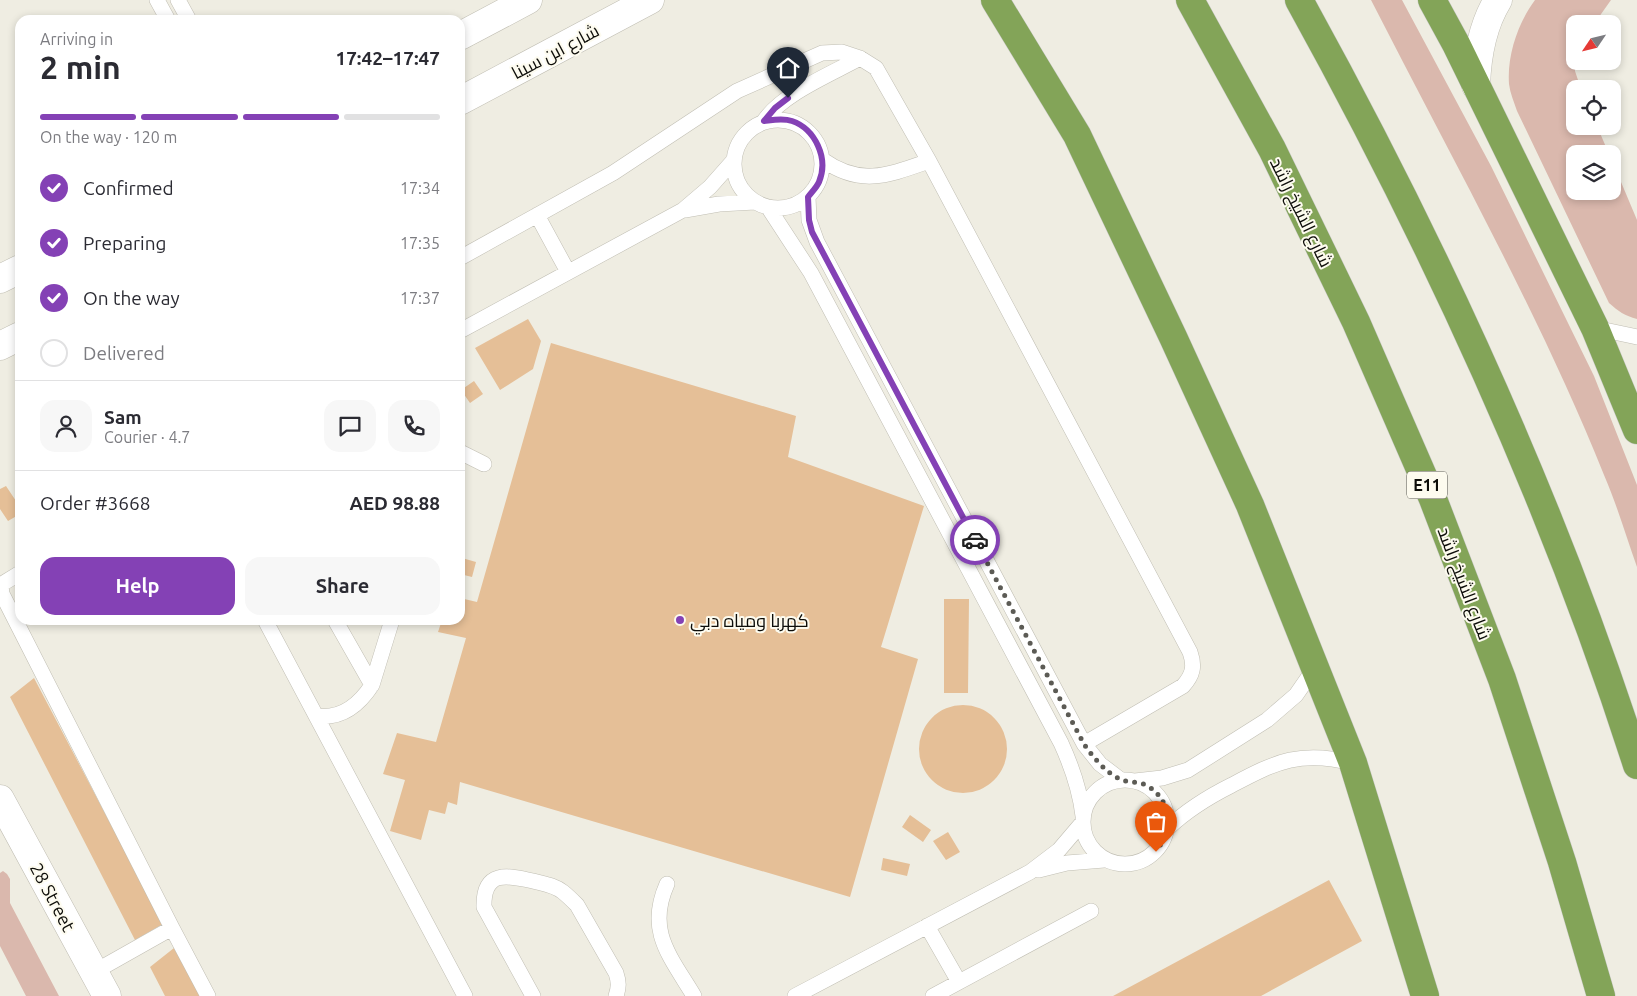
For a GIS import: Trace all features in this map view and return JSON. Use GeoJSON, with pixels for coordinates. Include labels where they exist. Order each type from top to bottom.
{"type":"FeatureCollection","features":[{"type":"Feature","properties":{"kind":"highway"},"geometry":{"type":"LineString","coordinates":[[995,0],[1077,135],[1169,328],[1250,505],[1353,763],[1422,995]]}},
{"type":"Feature","properties":{"kind":"highway","name":"شارع الشيخ راشد"},"geometry":{"type":"LineString","coordinates":[[1190,0],[1272,149],[1352,314],[1433,499],[1505,688],[1562,862],[1601,996]]}},
{"type":"Feature","properties":{"kind":"highway"},"geometry":{"type":"LineString","coordinates":[[1299,0],[1406,203],[1462,318],[1513,434],[1561,552],[1606,671],[1637,765]]}},
{"type":"Feature","properties":{"kind":"highway"},"geometry":{"type":"LineString","coordinates":[[1432,0],[1595,328],[1637,430]]}},
{"type":"Feature","properties":{"kind":"street"},"geometry":{"type":"LineString","coordinates":[[465,33],[528,0]]}},
{"type":"Feature","properties":{"kind":"street","name":"شارع ابن سينا"},"geometry":{"type":"LineString","coordinates":[[465,98],[650,0]]}},
{"type":"Feature","properties":{"kind":"street"},"geometry":{"type":"LineString","coordinates":[[1476,86],[1480,45],[1486,25],[1498,0]]}},
{"type":"Feature","properties":{"kind":"street"},"geometry":{"type":"LineString","coordinates":[[0,279],[15,272]]}},
{"type":"Feature","properties":{"kind":"street"},"geometry":{"type":"LineString","coordinates":[[0,346],[15,338]]}},
{"type":"Feature","properties":{"kind":"street","name":"28 Street"},"geometry":{"type":"LineString","coordinates":[[0,799],[107,996]]}},
{"type":"Feature","properties":{"kind":"lane"},"geometry":{"type":"LineString","coordinates":[[157,0],[165,15]]}},
{"type":"Feature","properties":{"kind":"lane"},"geometry":{"type":"LineString","coordinates":[[178,0],[186,15]]}},
{"type":"Feature","properties":{"kind":"lane"},"geometry":{"type":"LineString","coordinates":[[465,255],[613,173],[716,103],[744,87],[822,53],[842,52],[860,58],[876,68],[929,161],[1193,660],[1193,670],[1183,686],[1084,744]]}},
{"type":"Feature","properties":{"kind":"lane"},"geometry":{"type":"LineString","coordinates":[[764,121],[775,108],[788,98],[860,58]]}},
{"type":"Feature","properties":{"kind":"lane"},"geometry":{"type":"LineString","coordinates":[[683,210],[719,204],[761,205],[782,209],[796,205],[808,197],[819,182],[823,160],[820,147],[813,136],[803,127],[791,121],[778,119],[764,121],[752,127],[743,136],[736,148],[733,161],[735,177],[742,191],[761,205],[811,273],[1061,743],[1078,786],[1085,838],[1093,850],[1104,860],[1117,865],[1131,865],[1144,861],[1156,852],[1164,841],[1168,828],[1167,815],[1163,803],[1156,793],[1146,786],[1128,780],[1100,764],[1084,744],[817,242],[809,220],[808,197]]}},
{"type":"Feature","properties":{"kind":"lane"},"geometry":{"type":"LineString","coordinates":[[823,160],[836,170],[852,176],[868,178],[899,171],[929,161]]}},
{"type":"Feature","properties":{"kind":"lane"},"geometry":{"type":"LineString","coordinates":[[465,328],[683,210],[710,186],[733,161]]}},
{"type":"Feature","properties":{"kind":"lane"},"geometry":{"type":"LineString","coordinates":[[537,215],[568,272]]}},
{"type":"Feature","properties":{"kind":"lane"},"geometry":{"type":"LineString","coordinates":[[1595,328],[1637,337]]}},
{"type":"Feature","properties":{"kind":"lane"},"geometry":{"type":"LineString","coordinates":[[465,454],[484,464]]}},
{"type":"Feature","properties":{"kind":"lane"},"geometry":{"type":"LineString","coordinates":[[15,576],[2,584],[1,590],[15,620]]}},
{"type":"Feature","properties":{"kind":"lane"},"geometry":{"type":"LineString","coordinates":[[18,625],[208,996]]}},
{"type":"Feature","properties":{"kind":"lane"},"geometry":{"type":"LineString","coordinates":[[268,625],[465,996]]}},
{"type":"Feature","properties":{"kind":"lane"},"geometry":{"type":"LineString","coordinates":[[338,625],[372,685]]}},
{"type":"Feature","properties":{"kind":"lane"},"geometry":{"type":"LineString","coordinates":[[317,716],[328,718],[341,714],[364,697],[372,685],[390,625]]}},
{"type":"Feature","properties":{"kind":"lane"},"geometry":{"type":"LineString","coordinates":[[795,996],[1030,872],[1059,850],[1083,820],[1087,802],[1096,791],[1108,783],[1162,778],[1188,770],[1268,720],[1296,696],[1314,669]]}},
{"type":"Feature","properties":{"kind":"lane"},"geometry":{"type":"LineString","coordinates":[[1168,828],[1202,801],[1266,767],[1286,760],[1302,758],[1337,759],[1353,763]]}},
{"type":"Feature","properties":{"kind":"lane"},"geometry":{"type":"LineString","coordinates":[[1030,872],[1067,863],[1104,860]]}},
{"type":"Feature","properties":{"kind":"lane"},"geometry":{"type":"LineString","coordinates":[[533,996],[484,907],[483,895],[489,884],[499,877],[510,876],[552,886],[570,897],[616,973],[619,981],[616,996]]}},
{"type":"Feature","properties":{"kind":"lane"},"geometry":{"type":"LineString","coordinates":[[668,884],[660,900],[658,917],[660,935],[667,951],[694,996]]}},
{"type":"Feature","properties":{"kind":"lane"},"geometry":{"type":"LineString","coordinates":[[933,996],[1090,911]]}},
{"type":"Feature","properties":{"kind":"lane"},"geometry":{"type":"LineString","coordinates":[[927,926],[959,982]]}},
{"type":"Feature","properties":{"kind":"lane"},"geometry":{"type":"LineString","coordinates":[[94,972],[172,928]]}},
{"type":"Feature","properties":{"kind":"shaded area"},"geometry":{"type":"Polygon","coordinates":[[[1371,0],[1402,0],[1491,166],[1594,376],[1637,485],[1637,567],[1609,486],[1551,354],[1493,235],[1371,0]]]}},
{"type":"Feature","properties":{"kind":"shaded area"},"geometry":{"type":"Polygon","coordinates":[[[1535,0],[1611,0],[1600,15],[1566,15],[1566,70],[1575,70],[1578,80],[1566,80],[1566,135],[1601,135],[1605,145],[1566,145],[1566,200],[1621,200],[1621,182],[1637,220],[1637,319],[1622,313],[1609,303],[1512,98],[1509,73],[1512,51],[1523,19],[1535,0]]]}},
{"type":"Feature","properties":{"kind":"shaded area"},"geometry":{"type":"Polygon","coordinates":[[[3,871],[10,879],[10,903],[59,996],[26,996],[0,946],[0,873],[3,871]]]}},
{"type":"Feature","properties":{"kind":"building"},"geometry":{"type":"Polygon","coordinates":[[[528,319],[541,341],[533,369],[500,390],[475,348],[528,319]]]}},
{"type":"Feature","properties":{"kind":"building","name":"كهربا ومياه دبي"},"geometry":{"type":"Polygon","coordinates":[[[551,343],[796,416],[788,457],[924,506],[881,647],[918,659],[850,897],[460,782],[457,805],[448,802],[445,814],[429,810],[421,840],[390,831],[405,780],[383,774],[397,733],[436,742],[466,638],[438,632],[440,625],[465,625],[465,599],[477,602],[551,343]]]}},
{"type":"Feature","properties":{"kind":"building"},"geometry":{"type":"Polygon","coordinates":[[[474,381],[483,394],[470,403],[465,396],[465,387],[474,381]]]}},
{"type":"Feature","properties":{"kind":"building"},"geometry":{"type":"Polygon","coordinates":[[[6,486],[15,500],[15,517],[8,521],[0,509],[0,489],[6,486]]]}},
{"type":"Feature","properties":{"kind":"building"},"geometry":{"type":"Polygon","coordinates":[[[465,559],[476,562],[472,577],[465,575],[465,559]]]}},
{"type":"Feature","properties":{"kind":"building"},"geometry":{"type":"Polygon","coordinates":[[[944,599],[969,599],[968,693],[944,693],[944,599]]]}},
{"type":"Feature","properties":{"kind":"building"},"geometry":{"type":"Polygon","coordinates":[[[34,678],[163,924],[135,940],[10,697],[34,678]]]}},
{"type":"Feature","properties":{"kind":"building"},"geometry":{"type":"Polygon","coordinates":[[[954,705],[972,705],[988,712],[1000,724],[1007,740],[1007,758],[1000,774],[988,786],[972,793],[954,793],[938,786],[926,774],[919,758],[919,740],[926,724],[938,712],[954,705]]]}},
{"type":"Feature","properties":{"kind":"building"},"geometry":{"type":"Polygon","coordinates":[[[910,815],[931,830],[923,842],[902,827],[910,815]]]}},
{"type":"Feature","properties":{"kind":"building"},"geometry":{"type":"Polygon","coordinates":[[[948,832],[960,852],[946,860],[933,841],[948,832]]]}},
{"type":"Feature","properties":{"kind":"building"},"geometry":{"type":"Polygon","coordinates":[[[883,858],[910,864],[907,876],[881,870],[883,858]]]}},
{"type":"Feature","properties":{"kind":"building"},"geometry":{"type":"Polygon","coordinates":[[[1329,880],[1362,941],[1261,996],[1113,996],[1329,880]]]}},
{"type":"Feature","properties":{"kind":"building"},"geometry":{"type":"Polygon","coordinates":[[[174,948],[200,996],[165,996],[150,967],[174,948]]]}},
{"type":"Feature","properties":{"kind":"way so far"},"geometry":{"type":"LineString","coordinates":[[975,540],[1091,755],[1121,780],[1135,781],[1146,786],[1156,793],[1163,803],[1167,815],[1168,828],[1164,841],[1156,852]]}},
{"type":"Feature","properties":{"kind":"place","name":"كهربا ومياه دبي"},"geometry":{"type":"Point","coordinates":[680,620]}},
{"type":"Feature","properties":{"kind":"route"},"geometry":{"type":"LineString","coordinates":[[788,98],[781,102],[764,121],[778,119],[791,121],[803,127],[813,136],[820,147],[823,160],[819,182],[808,197],[809,220],[812,232],[975,540]]}}]}
